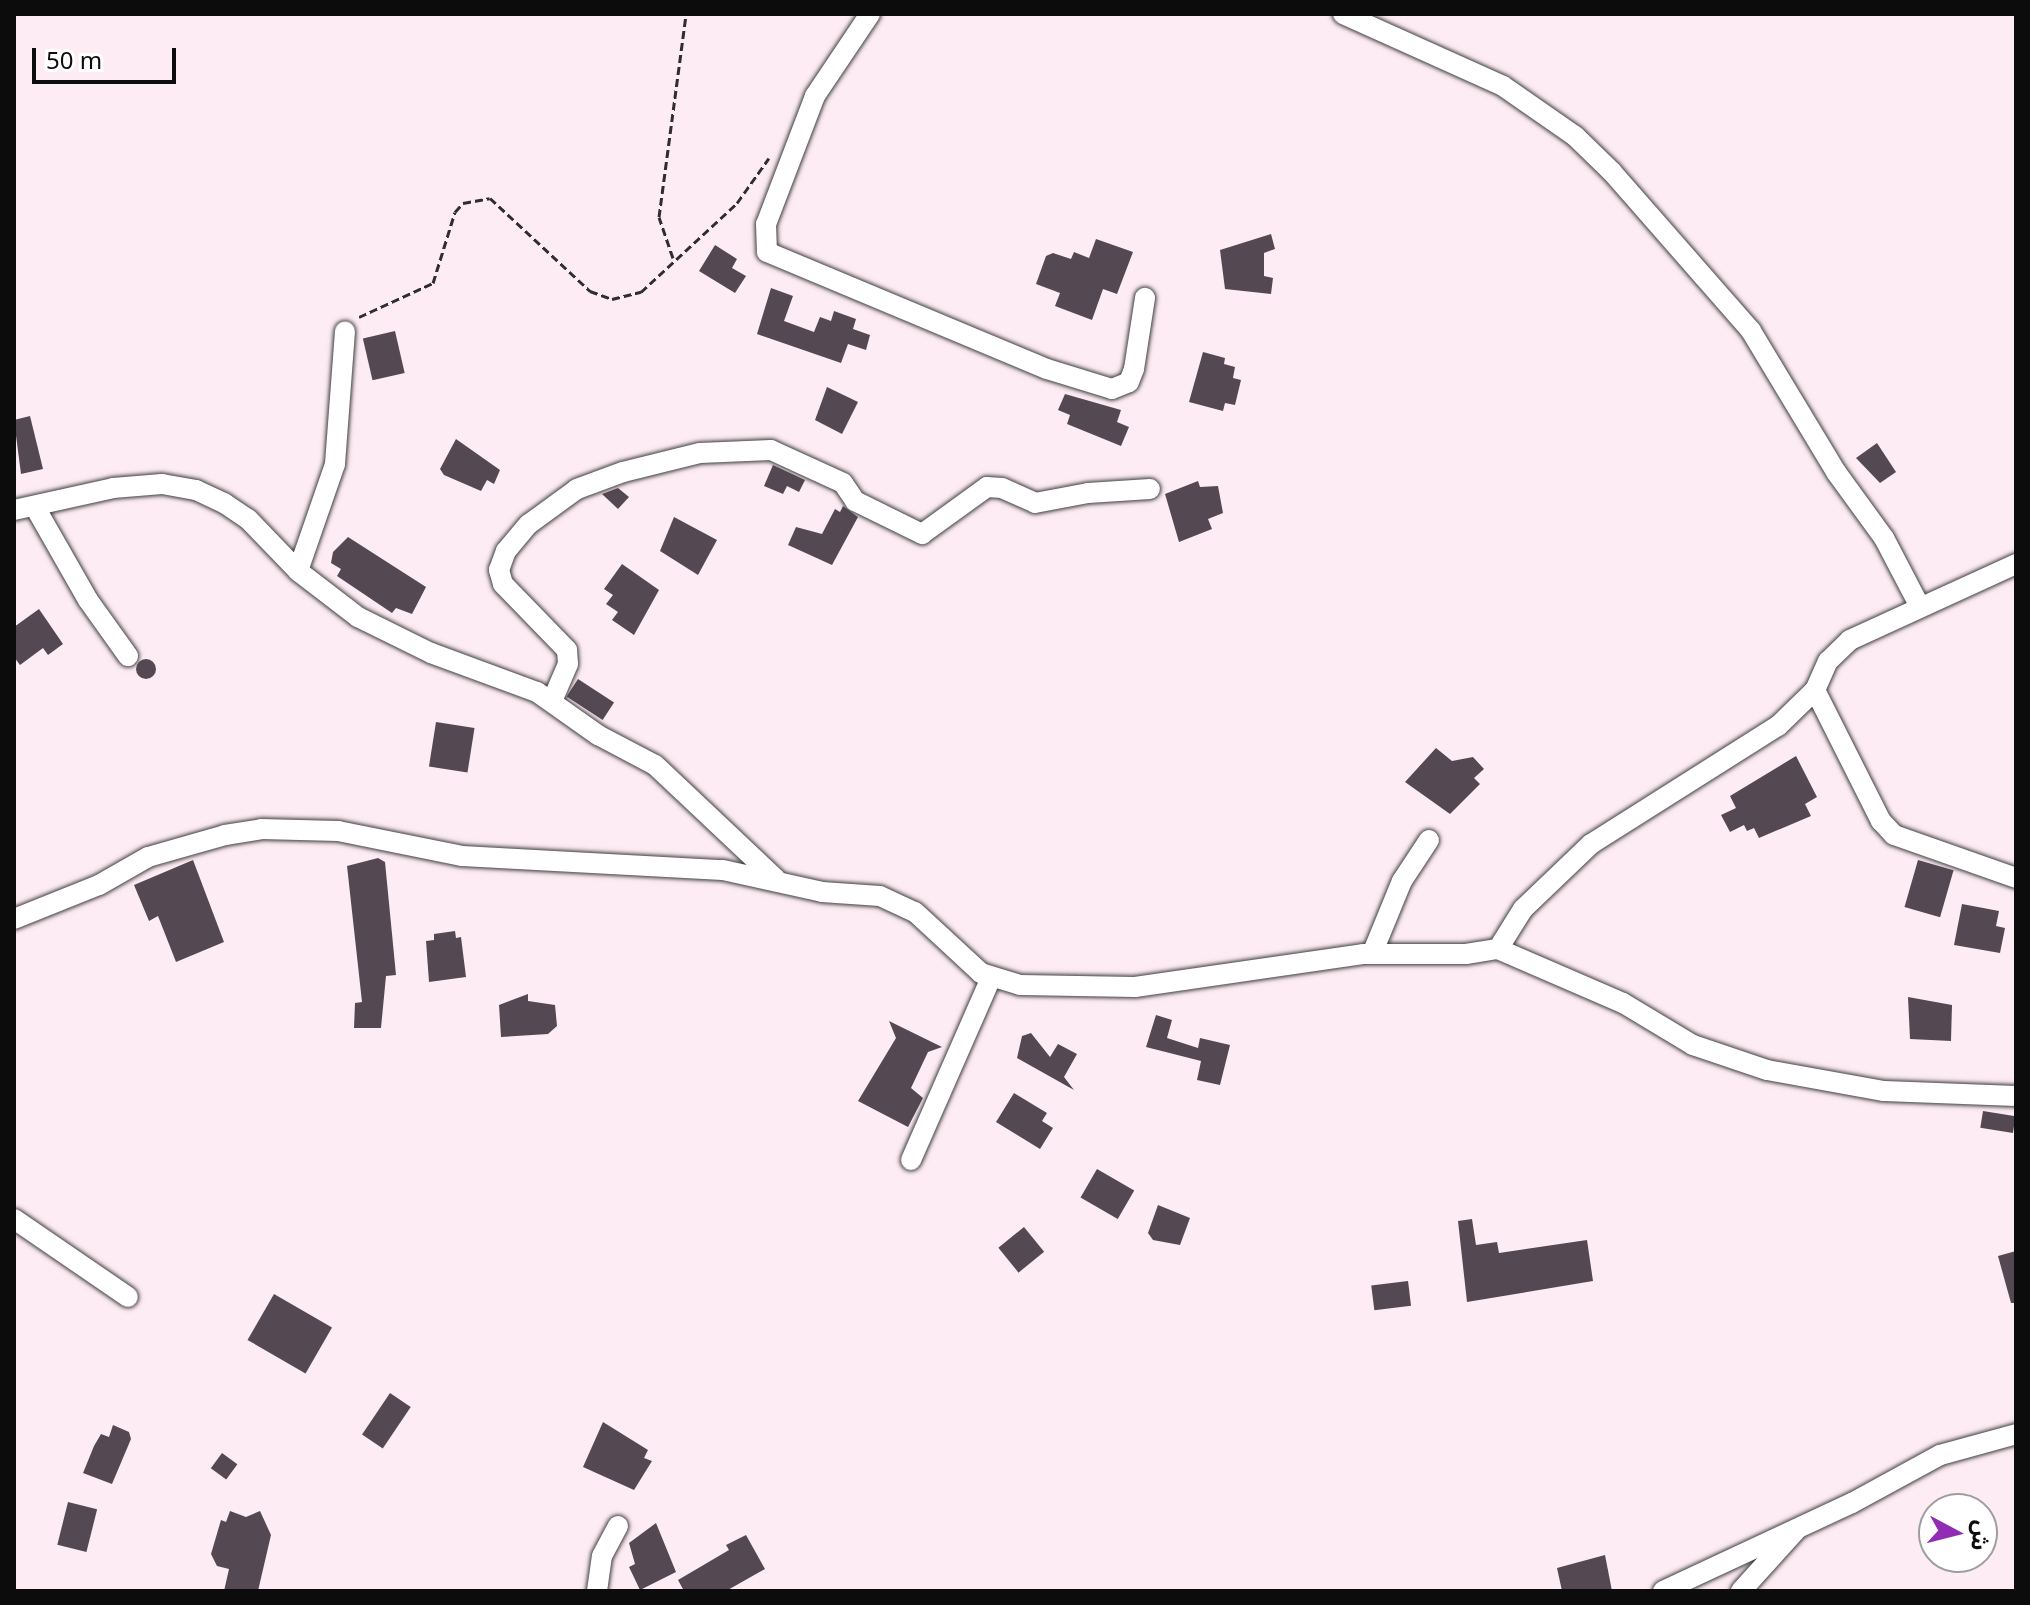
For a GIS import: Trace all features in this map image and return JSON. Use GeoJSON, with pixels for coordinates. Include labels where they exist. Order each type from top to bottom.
{"type":"FeatureCollection","features":[{"type":"Feature","properties":{"kind":"street"},"geometry":{"type":"LineString","coordinates":[[870,14],[815,96],[766,224],[764,246],[775,256],[1047,369],[1112,389],[1129,382],[1134,369],[1145,298]]}},
{"type":"Feature","properties":{"kind":"street"},"geometry":{"type":"LineString","coordinates":[[1343,14],[1503,86],[1575,136],[1612,172],[1751,331],[1829,461],[1884,538],[1919,605]]}},
{"type":"Feature","properties":{"kind":"street"},"geometry":{"type":"LineString","coordinates":[[298,571],[335,464],[345,331]]}},
{"type":"Feature","properties":{"kind":"street"},"geometry":{"type":"LineString","coordinates":[[552,701],[568,664],[567,650],[503,584],[499,570],[506,551],[529,524],[577,489],[623,472],[700,453],[771,450],[843,483],[855,501],[922,534],[987,487],[1002,488],[1035,503],[1150,489]]}},
{"type":"Feature","properties":{"kind":"street"},"geometry":{"type":"LineString","coordinates":[[14,510],[113,488],[162,484],[196,490],[248,519],[298,571],[394,637],[552,701],[598,735],[655,765],[776,879]]}},
{"type":"Feature","properties":{"kind":"street"},"geometry":{"type":"LineString","coordinates":[[35,507],[58,552],[128,656]]}},
{"type":"Feature","properties":{"kind":"street"},"geometry":{"type":"LineString","coordinates":[[1498,949],[1523,909],[1591,844],[1778,726],[1815,690],[1828,661],[1850,640],[1919,605],[2016,564]]}},
{"type":"Feature","properties":{"kind":"street"},"geometry":{"type":"LineString","coordinates":[[1815,690],[1874,809],[1894,835],[2016,878]]}},
{"type":"Feature","properties":{"kind":"street"},"geometry":{"type":"LineString","coordinates":[[14,919],[99,885],[148,857],[261,829],[338,831],[476,857],[669,865],[776,879],[822,892],[880,896],[915,912],[964,961],[991,978],[1081,989],[1135,987],[1372,954],[1466,954],[1498,949],[1623,1003],[1693,1045],[1767,1070],[1884,1091],[2016,1096]]}},
{"type":"Feature","properties":{"kind":"street"},"geometry":{"type":"LineString","coordinates":[[1372,954],[1402,881],[1429,840]]}},
{"type":"Feature","properties":{"kind":"street"},"geometry":{"type":"LineString","coordinates":[[911,1160],[991,978]]}},
{"type":"Feature","properties":{"kind":"street"},"geometry":{"type":"LineString","coordinates":[[14,1219],[128,1297]]}},
{"type":"Feature","properties":{"kind":"street"},"geometry":{"type":"LineString","coordinates":[[1663,1591],[1940,1455],[2016,1434]]}},
{"type":"Feature","properties":{"kind":"street"},"geometry":{"type":"LineString","coordinates":[[597,1591],[602,1556],[618,1526]]}},
{"type":"Feature","properties":{"kind":"street"},"geometry":{"type":"LineString","coordinates":[[1741,1591],[1800,1526]]}},
{"type":"Feature","properties":{"kind":"path"},"geometry":{"type":"LineString","coordinates":[[673,258],[659,217],[686,14]]}},
{"type":"Feature","properties":{"kind":"path"},"geometry":{"type":"LineString","coordinates":[[345,331],[359,317],[433,283],[455,212],[475,200],[490,198],[505,208],[590,291],[612,299],[641,292],[673,258],[737,203],[775,150],[799,138]]}},
{"type":"Feature","properties":{"kind":"building"},"geometry":{"type":"Polygon","coordinates":[[[1271,234],[1275,249],[1264,253],[1264,276],[1273,278],[1271,294],[1225,289],[1220,250],[1271,234]]]}},
{"type":"Feature","properties":{"kind":"building"},"geometry":{"type":"Polygon","coordinates":[[[1096,239],[1133,252],[1117,294],[1103,289],[1092,320],[1055,306],[1060,293],[1036,284],[1046,256],[1053,253],[1071,259],[1074,252],[1089,258],[1096,239]]]}},
{"type":"Feature","properties":{"kind":"building"},"geometry":{"type":"Polygon","coordinates":[[[715,245],[737,259],[732,268],[746,276],[735,293],[699,271],[715,245]]]}},
{"type":"Feature","properties":{"kind":"building"},"geometry":{"type":"Polygon","coordinates":[[[771,288],[793,296],[784,321],[814,332],[820,317],[831,321],[834,311],[856,319],[853,329],[870,335],[866,350],[848,344],[841,363],[757,334],[771,288]]]}},
{"type":"Feature","properties":{"kind":"building"},"geometry":{"type":"Polygon","coordinates":[[[395,331],[405,373],[373,380],[363,338],[395,331]]]}},
{"type":"Feature","properties":{"kind":"building"},"geometry":{"type":"Polygon","coordinates":[[[1203,352],[1225,358],[1224,364],[1235,367],[1233,378],[1241,380],[1235,405],[1225,403],[1223,411],[1189,402],[1203,352]]]}},
{"type":"Feature","properties":{"kind":"building"},"geometry":{"type":"Polygon","coordinates":[[[827,387],[858,402],[842,434],[815,420],[827,387]]]}},
{"type":"Feature","properties":{"kind":"building"},"geometry":{"type":"Polygon","coordinates":[[[1065,394],[1121,410],[1117,422],[1129,427],[1121,446],[1067,424],[1070,415],[1058,410],[1065,394]]]}},
{"type":"Feature","properties":{"kind":"building"},"geometry":{"type":"Polygon","coordinates":[[[30,416],[43,469],[21,474],[14,420],[30,416]]]}},
{"type":"Feature","properties":{"kind":"building"},"geometry":{"type":"Polygon","coordinates":[[[456,439],[500,470],[494,484],[487,480],[481,491],[444,475],[440,469],[456,439]]]}},
{"type":"Feature","properties":{"kind":"building"},"geometry":{"type":"Polygon","coordinates":[[[1877,443],[1896,472],[1880,483],[1856,458],[1877,443]]]}},
{"type":"Feature","properties":{"kind":"building"},"geometry":{"type":"Polygon","coordinates":[[[773,465],[805,480],[799,492],[787,486],[783,494],[764,486],[773,465]]]}},
{"type":"Feature","properties":{"kind":"building"},"geometry":{"type":"Polygon","coordinates":[[[1198,481],[1200,487],[1218,486],[1223,513],[1208,519],[1212,529],[1179,542],[1165,494],[1198,481]]]}},
{"type":"Feature","properties":{"kind":"building"},"geometry":{"type":"Polygon","coordinates":[[[618,488],[629,497],[618,509],[602,494],[618,488]]]}},
{"type":"Feature","properties":{"kind":"building"},"geometry":{"type":"Polygon","coordinates":[[[843,506],[858,517],[832,565],[788,545],[796,527],[822,534],[835,509],[840,512],[843,506]]]}},
{"type":"Feature","properties":{"kind":"building"},"geometry":{"type":"Polygon","coordinates":[[[674,517],[717,540],[698,575],[660,551],[674,517]]]}},
{"type":"Feature","properties":{"kind":"building"},"geometry":{"type":"Polygon","coordinates":[[[348,537],[426,587],[412,614],[396,608],[392,613],[337,576],[341,569],[331,563],[333,552],[348,537]]]}},
{"type":"Feature","properties":{"kind":"building"},"geometry":{"type":"Polygon","coordinates":[[[622,564],[659,590],[634,635],[612,620],[618,612],[606,604],[613,595],[604,589],[622,564]]]}},
{"type":"Feature","properties":{"kind":"building"},"geometry":{"type":"Polygon","coordinates":[[[39,609],[63,644],[48,655],[43,648],[20,665],[14,657],[14,627],[39,609]]]}},
{"type":"Feature","properties":{"kind":"building"},"geometry":{"type":"Polygon","coordinates":[[[146,659],[153,662],[156,669],[153,676],[146,679],[139,676],[136,669],[139,662],[146,659]]]}},
{"type":"Feature","properties":{"kind":"building"},"geometry":{"type":"Polygon","coordinates":[[[578,679],[614,702],[603,720],[567,697],[578,679]]]}},
{"type":"Feature","properties":{"kind":"building"},"geometry":{"type":"Polygon","coordinates":[[[436,722],[475,728],[467,773],[429,766],[436,722]]]}},
{"type":"Feature","properties":{"kind":"building"},"geometry":{"type":"Polygon","coordinates":[[[1436,748],[1452,761],[1473,757],[1484,769],[1474,778],[1480,784],[1450,814],[1405,782],[1436,748]]]}},
{"type":"Feature","properties":{"kind":"building"},"geometry":{"type":"Polygon","coordinates":[[[1796,756],[1817,797],[1805,804],[1811,816],[1759,838],[1754,828],[1747,831],[1744,825],[1730,832],[1721,815],[1736,808],[1730,796],[1796,756]]]}},
{"type":"Feature","properties":{"kind":"building"},"geometry":{"type":"Polygon","coordinates":[[[378,858],[385,862],[396,975],[386,976],[381,1028],[354,1028],[355,1003],[362,1002],[347,866],[378,858]]]}},
{"type":"Feature","properties":{"kind":"building"},"geometry":{"type":"Polygon","coordinates":[[[193,860],[224,942],[176,962],[158,916],[149,921],[134,885],[193,860]]]}},
{"type":"Feature","properties":{"kind":"building"},"geometry":{"type":"Polygon","coordinates":[[[1918,860],[1954,870],[1940,917],[1904,907],[1918,860]]]}},
{"type":"Feature","properties":{"kind":"building"},"geometry":{"type":"Polygon","coordinates":[[[1962,904],[1999,911],[1996,926],[2005,928],[2000,953],[1954,945],[1962,904]]]}},
{"type":"Feature","properties":{"kind":"building"},"geometry":{"type":"Polygon","coordinates":[[[455,931],[456,938],[461,937],[466,977],[429,982],[426,941],[434,940],[434,934],[455,931]]]}},
{"type":"Feature","properties":{"kind":"building"},"geometry":{"type":"Polygon","coordinates":[[[528,994],[528,1001],[555,1005],[557,1026],[548,1034],[501,1037],[499,1005],[528,994]]]}},
{"type":"Feature","properties":{"kind":"building"},"geometry":{"type":"Polygon","coordinates":[[[1908,997],[1952,1005],[1951,1041],[1910,1039],[1908,997]]]}},
{"type":"Feature","properties":{"kind":"building"},"geometry":{"type":"Polygon","coordinates":[[[1156,1015],[1172,1020],[1167,1038],[1198,1048],[1200,1038],[1230,1045],[1220,1085],[1197,1080],[1201,1061],[1146,1047],[1156,1015]]]}},
{"type":"Feature","properties":{"kind":"building"},"geometry":{"type":"Polygon","coordinates":[[[889,1021],[942,1047],[928,1052],[911,1088],[923,1098],[908,1127],[858,1101],[896,1038],[889,1021]]]}},
{"type":"Feature","properties":{"kind":"building"},"geometry":{"type":"Polygon","coordinates":[[[1031,1033],[1050,1057],[1058,1044],[1077,1054],[1064,1077],[1074,1090],[1017,1058],[1022,1036],[1031,1033]]]}},
{"type":"Feature","properties":{"kind":"building"},"geometry":{"type":"Polygon","coordinates":[[[1014,1093],[1047,1113],[1042,1121],[1053,1128],[1040,1149],[996,1122],[1014,1093]]]}},
{"type":"Feature","properties":{"kind":"building"},"geometry":{"type":"Polygon","coordinates":[[[1983,1111],[2016,1116],[2013,1133],[1980,1128],[1983,1111]]]}},
{"type":"Feature","properties":{"kind":"building"},"geometry":{"type":"Polygon","coordinates":[[[1097,1169],[1134,1190],[1118,1219],[1080,1198],[1097,1169]]]}},
{"type":"Feature","properties":{"kind":"building"},"geometry":{"type":"Polygon","coordinates":[[[1158,1205],[1190,1218],[1180,1245],[1153,1240],[1148,1233],[1158,1205]]]}},
{"type":"Feature","properties":{"kind":"building"},"geometry":{"type":"Polygon","coordinates":[[[1472,1219],[1476,1245],[1497,1242],[1499,1253],[1587,1240],[1593,1281],[1467,1302],[1458,1221],[1472,1219]]]}},
{"type":"Feature","properties":{"kind":"building"},"geometry":{"type":"Polygon","coordinates":[[[1024,1227],[1044,1252],[1018,1273],[998,1248],[1024,1227]]]}},
{"type":"Feature","properties":{"kind":"building"},"geometry":{"type":"Polygon","coordinates":[[[2016,1251],[2016,1303],[2011,1303],[1998,1256],[2016,1251]]]}},
{"type":"Feature","properties":{"kind":"building"},"geometry":{"type":"Polygon","coordinates":[[[1408,1281],[1411,1306],[1374,1310],[1371,1286],[1408,1281]]]}},
{"type":"Feature","properties":{"kind":"building"},"geometry":{"type":"Polygon","coordinates":[[[274,1294],[332,1328],[306,1373],[248,1340],[274,1294]]]}},
{"type":"Feature","properties":{"kind":"building"},"geometry":{"type":"Polygon","coordinates":[[[390,1393],[411,1407],[383,1448],[362,1434],[390,1393]]]}},
{"type":"Feature","properties":{"kind":"building"},"geometry":{"type":"Polygon","coordinates":[[[603,1422],[648,1450],[644,1458],[652,1461],[634,1490],[583,1467],[603,1422]]]}},
{"type":"Feature","properties":{"kind":"building"},"geometry":{"type":"Polygon","coordinates":[[[113,1425],[129,1432],[131,1439],[112,1484],[83,1473],[101,1434],[109,1437],[113,1425]]]}},
{"type":"Feature","properties":{"kind":"building"},"geometry":{"type":"Polygon","coordinates":[[[222,1453],[237,1464],[226,1480],[211,1468],[222,1453]]]}},
{"type":"Feature","properties":{"kind":"building"},"geometry":{"type":"Polygon","coordinates":[[[68,1502],[97,1509],[86,1552],[57,1545],[68,1502]]]}},
{"type":"Feature","properties":{"kind":"building"},"geometry":{"type":"Polygon","coordinates":[[[230,1511],[246,1517],[260,1511],[271,1535],[258,1591],[224,1591],[229,1569],[217,1566],[211,1554],[221,1520],[226,1522],[230,1511]]]}},
{"type":"Feature","properties":{"kind":"building"},"geometry":{"type":"Polygon","coordinates":[[[656,1523],[676,1572],[640,1590],[629,1567],[635,1564],[629,1543],[656,1523]]]}},
{"type":"Feature","properties":{"kind":"building"},"geometry":{"type":"Polygon","coordinates":[[[746,1535],[765,1569],[726,1591],[684,1591],[678,1580],[729,1550],[726,1545],[746,1535]]]}},
{"type":"Feature","properties":{"kind":"building"},"geometry":{"type":"Polygon","coordinates":[[[1605,1555],[1612,1591],[1562,1591],[1557,1568],[1605,1555]]]}}]}
